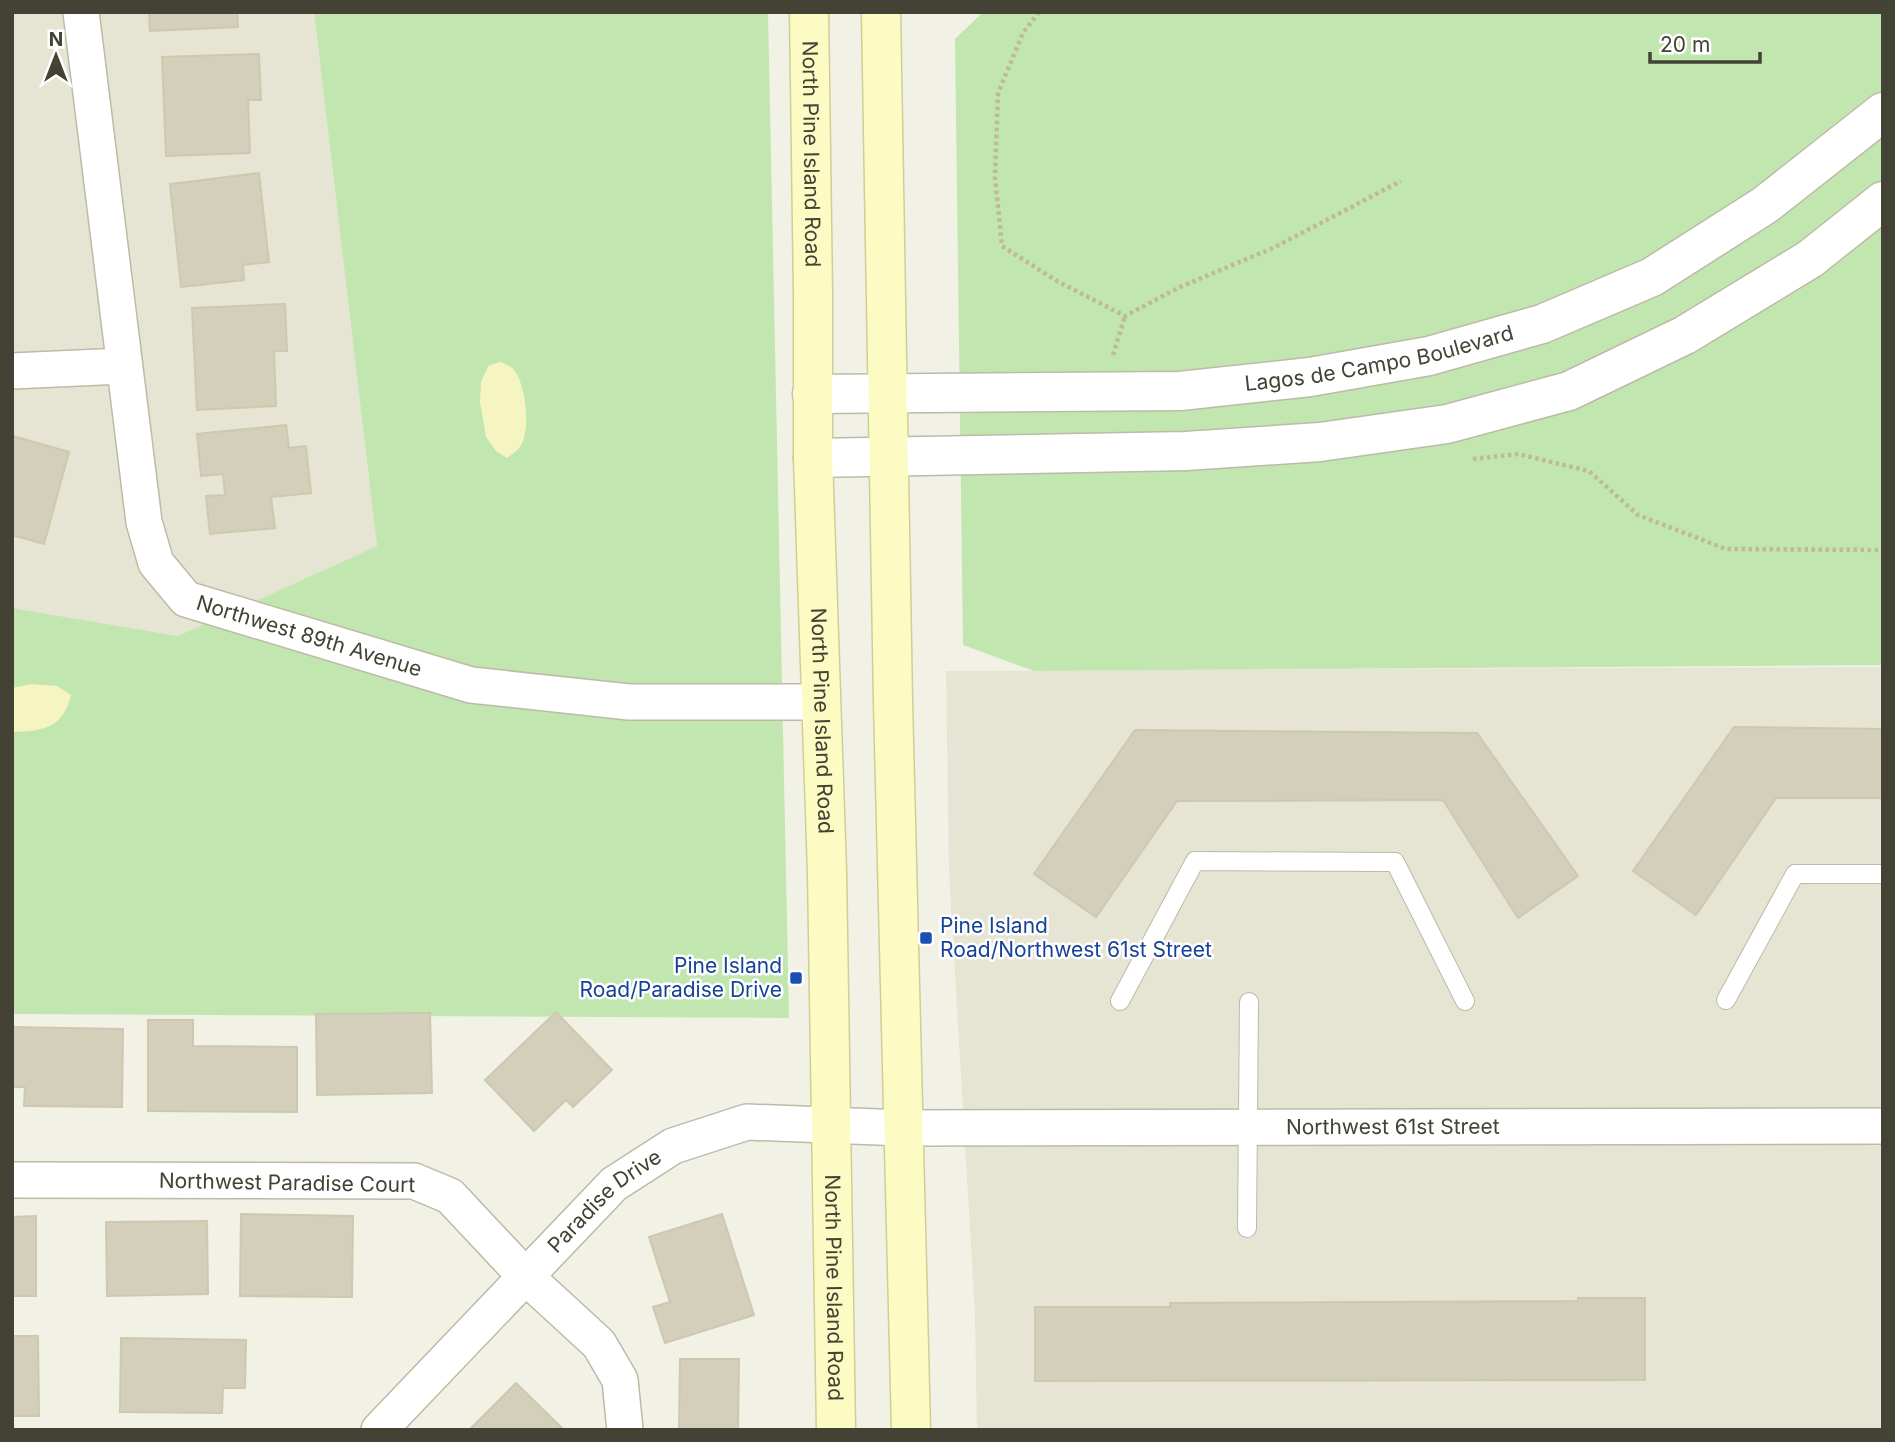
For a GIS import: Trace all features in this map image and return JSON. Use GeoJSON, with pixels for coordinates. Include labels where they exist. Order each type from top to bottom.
{"type":"FeatureCollection","features":[{"type":"Feature","properties":{"kind":"main road","name":"North Pine Island Road"},"geometry":{"type":"LineString","coordinates":[[809,12],[813,458],[827,870],[836,1430]]}},
{"type":"Feature","properties":{"kind":"main road"},"geometry":{"type":"LineString","coordinates":[[881,12],[892,689],[911,1430]]}},
{"type":"Feature","properties":{"kind":"street","name":"Northwest 89th Avenue"},"geometry":{"type":"LineString","coordinates":[[81,12],[144,522],[156,563],[186,599],[471,685],[629,702],[821,702]]}},
{"type":"Feature","properties":{"kind":"street","name":"Lagos de Campo Boulevard"},"geometry":{"type":"LineString","coordinates":[[812,394],[1180,391],[1310,377],[1442,353],[1542,324],[1652,276],[1765,205],[1883,112]]}},
{"type":"Feature","properties":{"kind":"street"},"geometry":{"type":"LineString","coordinates":[[813,458],[1186,451],[1320,442],[1447,424],[1569,391],[1685,335],[1810,259],[1883,201]]}},
{"type":"Feature","properties":{"kind":"street"},"geometry":{"type":"LineString","coordinates":[[12,371],[123,366]]}},
{"type":"Feature","properties":{"kind":"street","name":"Paradise Drive"},"geometry":{"type":"LineString","coordinates":[[379,1430],[614,1184],[673,1146],[747,1122],[904,1128]]}},
{"type":"Feature","properties":{"kind":"street","name":"Northwest 61st Street"},"geometry":{"type":"LineString","coordinates":[[904,1128],[1883,1126]]}},
{"type":"Feature","properties":{"kind":"street","name":"Northwest Paradise Court"},"geometry":{"type":"LineString","coordinates":[[12,1180],[414,1181],[450,1196],[525,1276],[599,1344],[620,1380],[625,1430]]}},
{"type":"Feature","properties":{"kind":"lane"},"geometry":{"type":"LineString","coordinates":[[1120,1001],[1195,861],[1395,862],[1465,1001]]}},
{"type":"Feature","properties":{"kind":"lane"},"geometry":{"type":"LineString","coordinates":[[1726,1000],[1795,874],[1883,874]]}},
{"type":"Feature","properties":{"kind":"lane"},"geometry":{"type":"LineString","coordinates":[[1247,1228],[1250,1002]]}},
{"type":"Feature","properties":{"kind":"path"},"geometry":{"type":"LineString","coordinates":[[1039,12],[1023,33],[998,93],[995,177],[1002,246],[1057,281],[1125,316],[1180,287],[1273,248],[1401,181]]}},
{"type":"Feature","properties":{"kind":"path"},"geometry":{"type":"LineString","coordinates":[[1518,454],[1589,471],[1638,515],[1726,549],[1883,550]]}},
{"type":"Feature","properties":{"kind":"shaded area"},"geometry":{"type":"Polygon","coordinates":[[[12,12],[314,12],[377,546],[178,636],[12,608],[12,12]]]}},
{"type":"Feature","properties":{"kind":"shaded area"},"geometry":{"type":"Polygon","coordinates":[[[314,12],[768,12],[789,1018],[12,1014],[12,608],[178,636],[377,546],[314,12]]]}},
{"type":"Feature","properties":{"kind":"shaded area"},"geometry":{"type":"Polygon","coordinates":[[[983,12],[1883,12],[1883,665],[1034,671],[963,645],[955,39],[983,12]]]}},
{"type":"Feature","properties":{"kind":"shaded area"},"geometry":{"type":"Polygon","coordinates":[[[1883,667],[1883,1430],[977,1430],[975,1314],[949,871],[946,671],[1883,667]]]}},
{"type":"Feature","properties":{"kind":"sand"},"geometry":{"type":"Polygon","coordinates":[[[501,362],[512,368],[519,378],[526,409],[523,440],[519,448],[507,458],[496,451],[486,437],[480,402],[481,382],[489,365],[501,362]]]}},
{"type":"Feature","properties":{"kind":"sand"},"geometry":{"type":"Polygon","coordinates":[[[31,684],[57,686],[71,695],[67,706],[63,715],[50,726],[12,732],[12,688],[31,684]]]}},
{"type":"Feature","properties":{"kind":"building"},"geometry":{"type":"Polygon","coordinates":[[[149,12],[237,12],[238,27],[150,31],[149,12]]]}},
{"type":"Feature","properties":{"kind":"building"},"geometry":{"type":"Polygon","coordinates":[[[259,54],[261,100],[248,100],[250,153],[166,156],[162,57],[259,54]]]}},
{"type":"Feature","properties":{"kind":"building"},"geometry":{"type":"Polygon","coordinates":[[[259,173],[269,262],[243,265],[244,280],[181,287],[170,184],[259,173]]]}},
{"type":"Feature","properties":{"kind":"building"},"geometry":{"type":"Polygon","coordinates":[[[285,304],[287,351],[274,351],[276,406],[197,410],[192,308],[285,304]]]}},
{"type":"Feature","properties":{"kind":"building"},"geometry":{"type":"Polygon","coordinates":[[[286,425],[289,448],[306,446],[311,493],[271,497],[275,528],[210,534],[206,496],[225,495],[223,474],[201,476],[197,434],[286,425]]]}},
{"type":"Feature","properties":{"kind":"building"},"geometry":{"type":"Polygon","coordinates":[[[13,436],[69,452],[44,544],[12,535],[13,436]]]}},
{"type":"Feature","properties":{"kind":"building"},"geometry":{"type":"Polygon","coordinates":[[[1734,727],[1883,729],[1883,798],[1776,798],[1696,915],[1633,871],[1734,727]]]}},
{"type":"Feature","properties":{"kind":"building"},"geometry":{"type":"Polygon","coordinates":[[[1135,730],[1477,733],[1578,876],[1518,918],[1443,800],[1177,801],[1096,917],[1034,874],[1135,730]]]}},
{"type":"Feature","properties":{"kind":"building"},"geometry":{"type":"Polygon","coordinates":[[[556,1012],[612,1070],[573,1107],[566,1100],[534,1131],[485,1080],[556,1012]]]}},
{"type":"Feature","properties":{"kind":"building"},"geometry":{"type":"Polygon","coordinates":[[[430,1013],[432,1093],[317,1095],[316,1014],[430,1013]]]}},
{"type":"Feature","properties":{"kind":"building"},"geometry":{"type":"Polygon","coordinates":[[[148,1020],[193,1020],[193,1046],[297,1047],[297,1112],[148,1111],[148,1020]]]}},
{"type":"Feature","properties":{"kind":"building"},"geometry":{"type":"Polygon","coordinates":[[[12,1027],[123,1029],[122,1107],[24,1106],[25,1087],[12,1087],[12,1027]]]}},
{"type":"Feature","properties":{"kind":"building"},"geometry":{"type":"Polygon","coordinates":[[[241,1214],[353,1216],[352,1297],[240,1296],[241,1214]]]}},
{"type":"Feature","properties":{"kind":"building"},"geometry":{"type":"Polygon","coordinates":[[[722,1214],[754,1315],[665,1343],[653,1307],[670,1302],[649,1237],[722,1214]]]}},
{"type":"Feature","properties":{"kind":"building"},"geometry":{"type":"Polygon","coordinates":[[[36,1216],[36,1296],[12,1296],[12,1217],[36,1216]]]}},
{"type":"Feature","properties":{"kind":"building"},"geometry":{"type":"Polygon","coordinates":[[[207,1221],[208,1294],[107,1296],[106,1222],[207,1221]]]}},
{"type":"Feature","properties":{"kind":"building"},"geometry":{"type":"Polygon","coordinates":[[[1578,1298],[1645,1298],[1645,1380],[1035,1381],[1035,1307],[1170,1307],[1170,1303],[1578,1301],[1578,1298]]]}},
{"type":"Feature","properties":{"kind":"building"},"geometry":{"type":"Polygon","coordinates":[[[12,1336],[38,1336],[39,1416],[12,1416],[12,1336]]]}},
{"type":"Feature","properties":{"kind":"building"},"geometry":{"type":"Polygon","coordinates":[[[121,1338],[246,1340],[245,1388],[223,1388],[222,1413],[120,1412],[121,1338]]]}},
{"type":"Feature","properties":{"kind":"building"},"geometry":{"type":"Polygon","coordinates":[[[680,1359],[739,1359],[738,1430],[679,1430],[680,1359]]]}},
{"type":"Feature","properties":{"kind":"building"},"geometry":{"type":"Polygon","coordinates":[[[516,1383],[564,1430],[469,1430],[516,1383]]]}},
{"type":"Feature","properties":{"kind":"place","name":"Pine Island Road/Northwest 61st Street"},"geometry":{"type":"Point","coordinates":[926,938]}},
{"type":"Feature","properties":{"kind":"place","name":"Pine Island Road/Paradise Drive"},"geometry":{"type":"Point","coordinates":[796,978]}}]}
